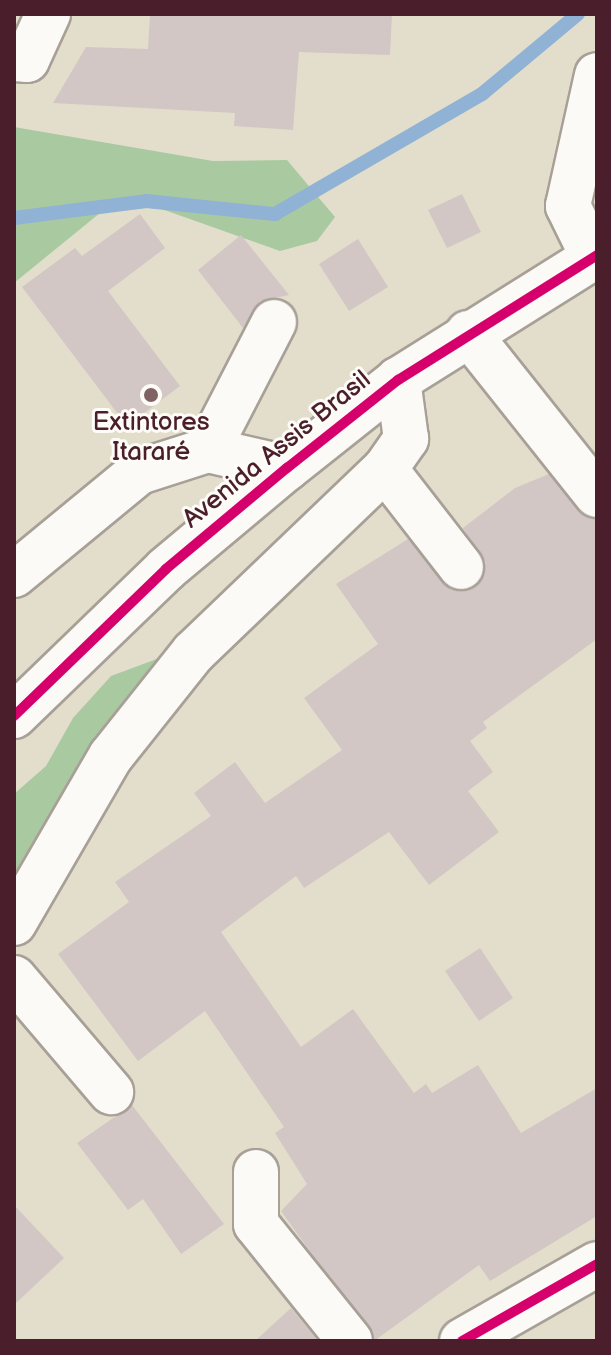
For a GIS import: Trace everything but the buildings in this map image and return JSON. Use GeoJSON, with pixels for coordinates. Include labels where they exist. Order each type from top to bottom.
{"type":"FeatureCollection","features":[{"type":"Feature","properties":{"kind":"street"},"geometry":{"type":"LineString","coordinates":[[14,59],[27,60],[48,14]]}},
{"type":"Feature","properties":{"kind":"street"},"geometry":{"type":"LineString","coordinates":[[595,256],[568,206],[590,139],[597,75]]}},
{"type":"Feature","properties":{"kind":"street","name":"Avenida Assis Brasil"},"geometry":{"type":"LineString","coordinates":[[14,716],[166,569],[398,380],[468,333],[595,256]]}},
{"type":"Feature","properties":{"kind":"street"},"geometry":{"type":"LineString","coordinates":[[208,450],[274,322]]}},
{"type":"Feature","properties":{"kind":"street"},"geometry":{"type":"LineString","coordinates":[[468,333],[597,495]]}},
{"type":"Feature","properties":{"kind":"street"},"geometry":{"type":"LineString","coordinates":[[14,923],[111,756],[193,653],[385,469],[406,439],[398,380]]}},
{"type":"Feature","properties":{"kind":"street"},"geometry":{"type":"LineString","coordinates":[[14,575],[139,472],[208,450],[287,468]]}},
{"type":"Feature","properties":{"kind":"street"},"geometry":{"type":"LineString","coordinates":[[385,469],[461,567]]}},
{"type":"Feature","properties":{"kind":"street"},"geometry":{"type":"LineString","coordinates":[[14,978],[111,1092]]}},
{"type":"Feature","properties":{"kind":"street"},"geometry":{"type":"LineString","coordinates":[[256,1172],[256,1224],[350,1341]]}},
{"type":"Feature","properties":{"kind":"street"},"geometry":{"type":"LineString","coordinates":[[462,1341],[597,1264]]}},
{"type":"Feature","properties":{"kind":"green space"},"geometry":{"type":"Polygon","coordinates":[[[14,127],[213,161],[287,160],[335,217],[317,241],[280,251],[156,207],[100,213],[14,283],[14,127]]]}},
{"type":"Feature","properties":{"kind":"green space"},"geometry":{"type":"Polygon","coordinates":[[[162,657],[14,923],[14,794],[46,766],[73,718],[111,676],[162,657]]]}},
{"type":"Feature","properties":{"kind":"waterway"},"geometry":{"type":"LineString","coordinates":[[14,218],[146,201],[275,214],[482,94],[578,14]]}},
{"type":"Feature","properties":{"kind":"cycle path"},"geometry":{"type":"LineString","coordinates":[[14,716],[166,569],[398,380],[597,255]]}},
{"type":"Feature","properties":{"kind":"cycle path"},"geometry":{"type":"LineString","coordinates":[[462,1341],[597,1264]]}},
{"type":"Feature","properties":{"kind":"place","name":"Extintores Itararé"},"geometry":{"type":"Point","coordinates":[151,395]}}]}
